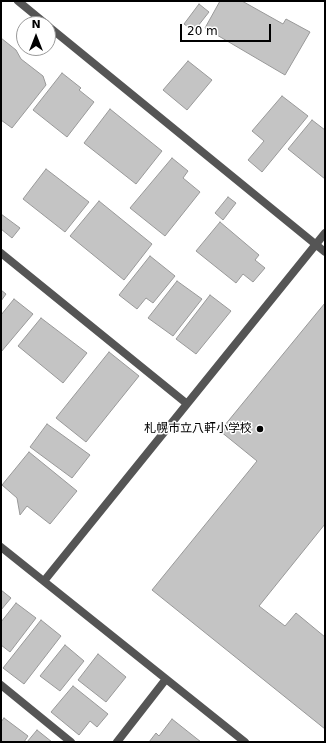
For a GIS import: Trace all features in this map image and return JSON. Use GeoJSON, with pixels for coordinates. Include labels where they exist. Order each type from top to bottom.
{"type":"FeatureCollection","features":[{"type":"Feature","properties":{"kind":"street"},"geometry":{"type":"LineString","coordinates":[[18,1],[36,16]]}},
{"type":"Feature","properties":{"kind":"street"},"geometry":{"type":"LineString","coordinates":[[56,32],[325,252]]}},
{"type":"Feature","properties":{"kind":"street"},"geometry":{"type":"LineString","coordinates":[[44,582],[186,403],[325,232]]}},
{"type":"Feature","properties":{"kind":"street"},"geometry":{"type":"LineString","coordinates":[[1,253],[186,403]]}},
{"type":"Feature","properties":{"kind":"street"},"geometry":{"type":"LineString","coordinates":[[1,548],[245,742]]}},
{"type":"Feature","properties":{"kind":"street"},"geometry":{"type":"LineString","coordinates":[[117,742],[166,679]]}},
{"type":"Feature","properties":{"kind":"street"},"geometry":{"type":"LineString","coordinates":[[1,685],[71,742]]}},
{"type":"Feature","properties":{"kind":"building"},"geometry":{"type":"Polygon","coordinates":[[[220,1],[242,1],[283,24],[286,19],[310,32],[285,75],[205,28],[220,1]]]}},
{"type":"Feature","properties":{"kind":"building"},"geometry":{"type":"Polygon","coordinates":[[[199,4],[209,12],[194,31],[184,24],[199,4]]]}},
{"type":"Feature","properties":{"kind":"building"},"geometry":{"type":"Polygon","coordinates":[[[1,38],[16,50],[16,56],[19,56],[21,59],[43,76],[46,85],[12,128],[1,120],[1,38]]]}},
{"type":"Feature","properties":{"kind":"building"},"geometry":{"type":"Polygon","coordinates":[[[188,61],[212,80],[187,110],[163,90],[188,61]]]}},
{"type":"Feature","properties":{"kind":"building"},"geometry":{"type":"Polygon","coordinates":[[[62,73],[81,88],[79,90],[94,102],[67,137],[33,110],[62,73]]]}},
{"type":"Feature","properties":{"kind":"building"},"geometry":{"type":"Polygon","coordinates":[[[282,96],[308,116],[262,172],[248,160],[264,141],[252,131],[282,96]]]}},
{"type":"Feature","properties":{"kind":"building"},"geometry":{"type":"Polygon","coordinates":[[[110,109],[162,151],[136,184],[84,143],[110,109]]]}},
{"type":"Feature","properties":{"kind":"building"},"geometry":{"type":"Polygon","coordinates":[[[312,120],[325,130],[325,179],[288,149],[312,120]]]}},
{"type":"Feature","properties":{"kind":"building"},"geometry":{"type":"Polygon","coordinates":[[[172,158],[188,171],[183,178],[200,192],[165,236],[130,208],[172,158]]]}},
{"type":"Feature","properties":{"kind":"building"},"geometry":{"type":"Polygon","coordinates":[[[46,169],[89,202],[65,232],[23,199],[46,169]]]}},
{"type":"Feature","properties":{"kind":"building"},"geometry":{"type":"Polygon","coordinates":[[[228,197],[236,203],[223,220],[215,213],[228,197]]]}},
{"type":"Feature","properties":{"kind":"building"},"geometry":{"type":"Polygon","coordinates":[[[99,201],[152,244],[124,280],[70,236],[99,201]]]}},
{"type":"Feature","properties":{"kind":"building"},"geometry":{"type":"Polygon","coordinates":[[[1,214],[20,228],[12,238],[1,229],[1,214]]]}},
{"type":"Feature","properties":{"kind":"building"},"geometry":{"type":"Polygon","coordinates":[[[220,222],[259,255],[255,260],[265,268],[253,282],[243,274],[236,283],[196,251],[220,222]]]}},
{"type":"Feature","properties":{"kind":"building"},"geometry":{"type":"Polygon","coordinates":[[[150,256],[175,276],[153,303],[146,298],[137,309],[119,295],[150,256]]]}},
{"type":"Feature","properties":{"kind":"building"},"geometry":{"type":"Polygon","coordinates":[[[177,281],[202,299],[173,336],[148,318],[177,281]]]}},
{"type":"Feature","properties":{"kind":"building"},"geometry":{"type":"Polygon","coordinates":[[[1,290],[6,294],[1,301],[1,290]]]}},
{"type":"Feature","properties":{"kind":"building"},"geometry":{"type":"Polygon","coordinates":[[[210,295],[231,311],[196,354],[176,339],[210,295]]]}},
{"type":"Feature","properties":{"kind":"building"},"geometry":{"type":"Polygon","coordinates":[[[14,299],[33,314],[1,352],[1,315],[14,299]]]}},
{"type":"Feature","properties":{"kind":"building"},"geometry":{"type":"Polygon","coordinates":[[[325,303],[325,524],[259,606],[285,626],[296,613],[325,637],[325,729],[152,590],[257,461],[220,431],[325,303]]]}},
{"type":"Feature","properties":{"kind":"building"},"geometry":{"type":"Polygon","coordinates":[[[41,318],[87,353],[63,383],[18,346],[41,318]]]}},
{"type":"Feature","properties":{"kind":"building"},"geometry":{"type":"Polygon","coordinates":[[[109,352],[139,376],[86,442],[56,418],[109,352]]]}},
{"type":"Feature","properties":{"kind":"building"},"geometry":{"type":"Polygon","coordinates":[[[47,424],[90,455],[72,478],[30,447],[47,424]]]}},
{"type":"Feature","properties":{"kind":"building"},"geometry":{"type":"Polygon","coordinates":[[[29,452],[77,491],[50,524],[27,506],[20,515],[17,498],[2,485],[29,452]]]}},
{"type":"Feature","properties":{"kind":"building"},"geometry":{"type":"Polygon","coordinates":[[[1,590],[11,598],[1,610],[1,590]]]}},
{"type":"Feature","properties":{"kind":"building"},"geometry":{"type":"Polygon","coordinates":[[[16,603],[36,618],[10,652],[1,645],[1,622],[16,603]]]}},
{"type":"Feature","properties":{"kind":"building"},"geometry":{"type":"Polygon","coordinates":[[[41,620],[61,636],[24,684],[3,668],[41,620]]]}},
{"type":"Feature","properties":{"kind":"building"},"geometry":{"type":"Polygon","coordinates":[[[65,645],[84,661],[60,691],[40,676],[65,645]]]}},
{"type":"Feature","properties":{"kind":"building"},"geometry":{"type":"Polygon","coordinates":[[[98,654],[126,677],[106,702],[78,680],[98,654]]]}},
{"type":"Feature","properties":{"kind":"building"},"geometry":{"type":"Polygon","coordinates":[[[73,686],[108,714],[97,727],[90,721],[79,735],[51,712],[73,686]]]}},
{"type":"Feature","properties":{"kind":"building"},"geometry":{"type":"Polygon","coordinates":[[[4,718],[28,736],[24,742],[1,742],[1,722],[4,718]]]}},
{"type":"Feature","properties":{"kind":"building"},"geometry":{"type":"Polygon","coordinates":[[[172,719],[201,742],[149,742],[156,733],[159,736],[172,719]]]}},
{"type":"Feature","properties":{"kind":"building"},"geometry":{"type":"Polygon","coordinates":[[[37,730],[52,742],[27,742],[37,730]]]}},
{"type":"Feature","properties":{"kind":"place","name":"札幌市立八軒小学校"},"geometry":{"type":"Point","coordinates":[260,429]}}]}
